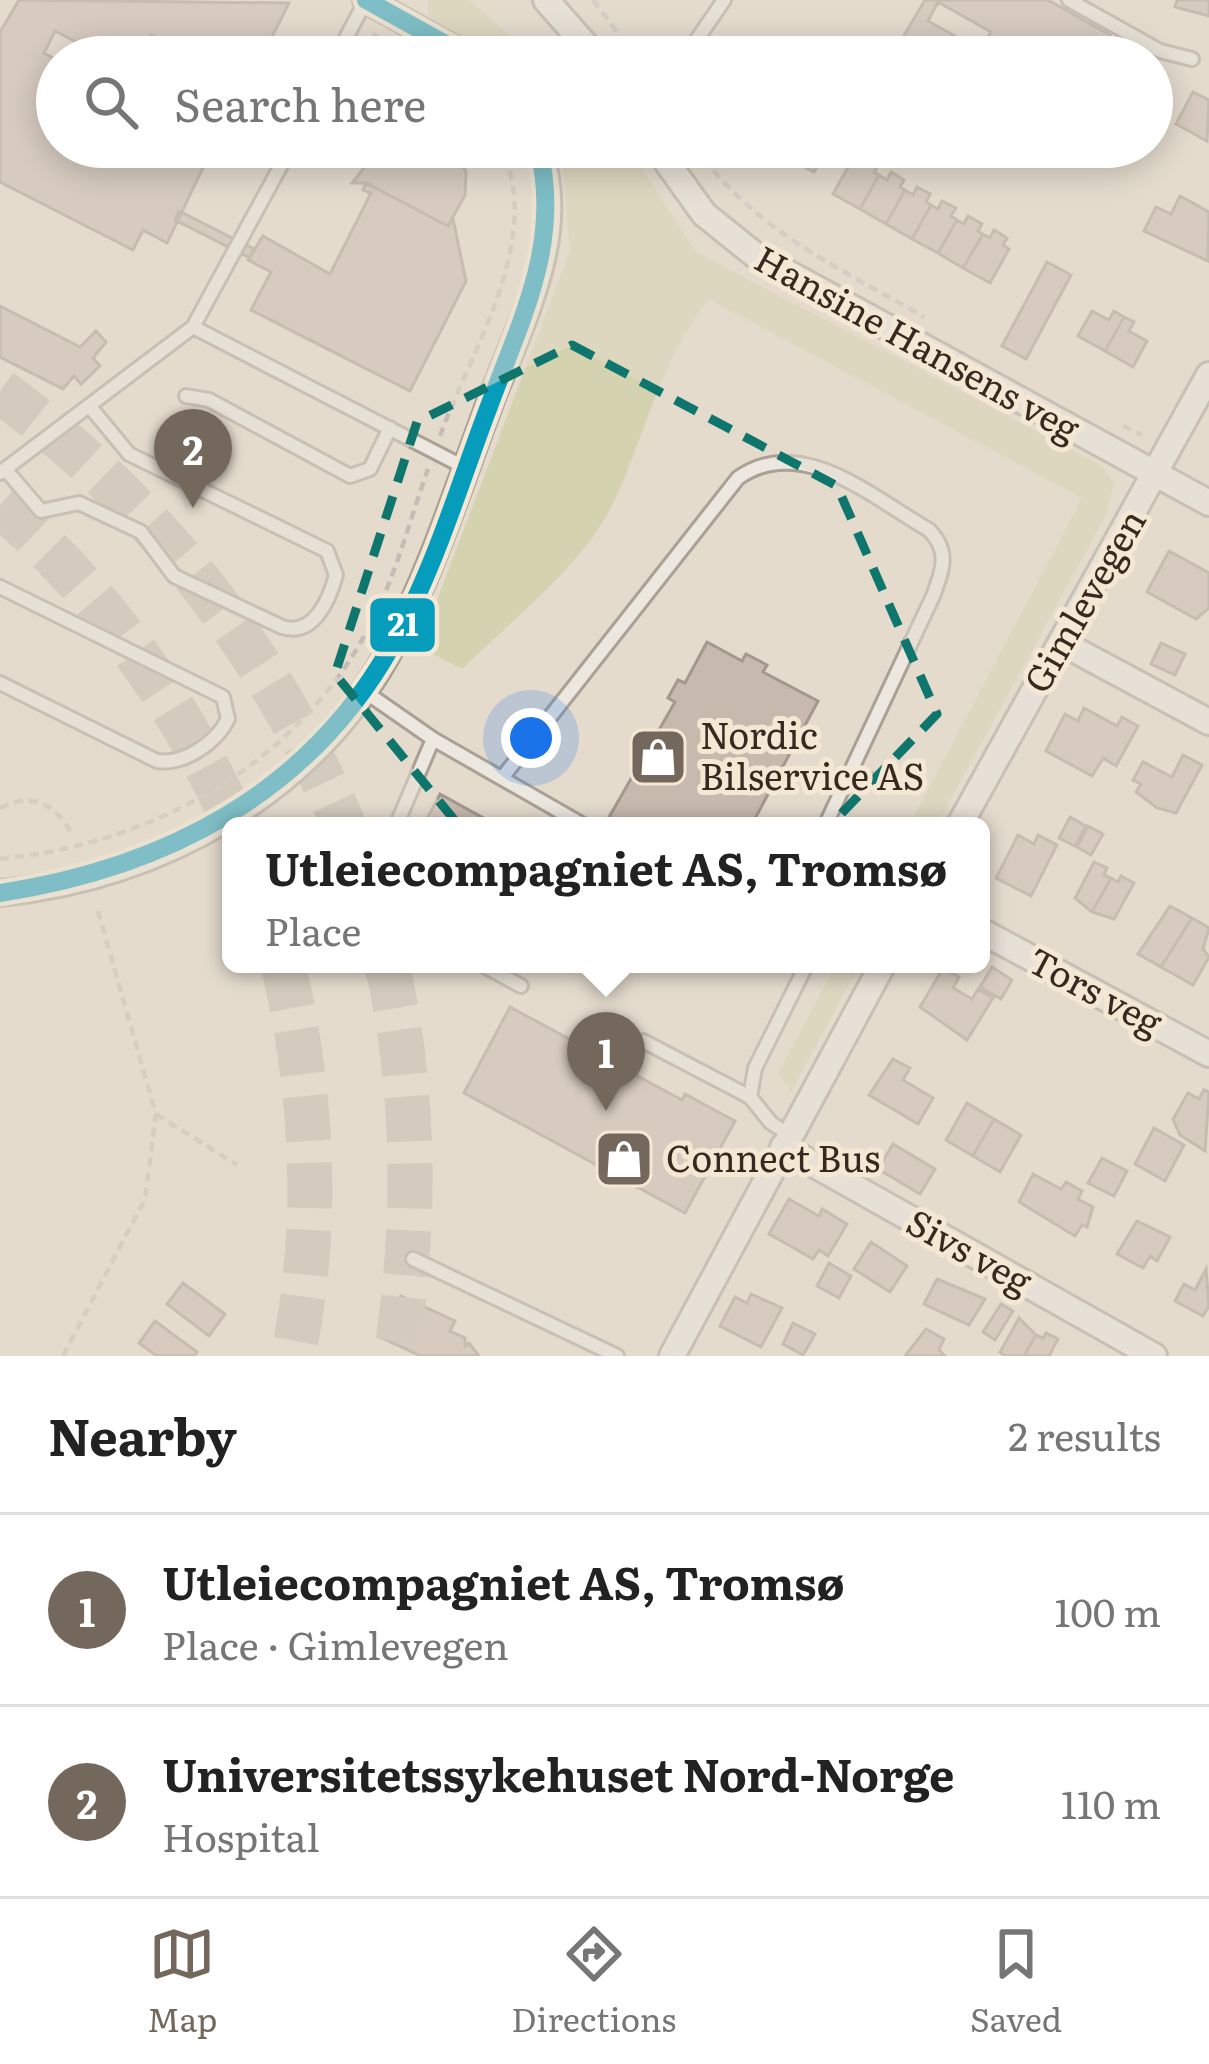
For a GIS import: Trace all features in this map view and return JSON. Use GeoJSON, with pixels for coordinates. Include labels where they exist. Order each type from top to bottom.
{"type":"FeatureCollection","features":[{"type":"Feature","properties":{"kind":"street"},"geometry":{"type":"LineString","coordinates":[[366,0],[431,36]]}},
{"type":"Feature","properties":{"kind":"street"},"geometry":{"type":"LineString","coordinates":[[546,0],[578,36]]}},
{"type":"Feature","properties":{"kind":"street"},"geometry":{"type":"LineString","coordinates":[[229,817],[309,755],[364,691],[410,610],[547,241],[549,211],[542,168]]}},
{"type":"Feature","properties":{"kind":"street","name":"Hansine Hansens veg"},"geometry":{"type":"LineString","coordinates":[[671,168],[704,214],[745,248],[961,372],[1209,502]]}},
{"type":"Feature","properties":{"kind":"street","name":"Gimlevegen"},"geometry":{"type":"LineString","coordinates":[[964,817],[1209,375]]}},
{"type":"Feature","properties":{"kind":"street"},"geometry":{"type":"LineString","coordinates":[[1062,643],[1209,722]]}},
{"type":"Feature","properties":{"kind":"street"},"geometry":{"type":"LineString","coordinates":[[0,893],[124,868],[222,822]]}},
{"type":"Feature","properties":{"kind":"street","name":"Tors veg"},"geometry":{"type":"LineString","coordinates":[[990,936],[1209,1054]]}},
{"type":"Feature","properties":{"kind":"street"},"geometry":{"type":"LineString","coordinates":[[672,1356],[878,973]]}},
{"type":"Feature","properties":{"kind":"street","name":"Sivs veg"},"geometry":{"type":"LineString","coordinates":[[786,1141],[1154,1356]]}},
{"type":"Feature","properties":{"kind":"lane"},"geometry":{"type":"LineString","coordinates":[[347,36],[366,0]]}},
{"type":"Feature","properties":{"kind":"lane"},"geometry":{"type":"LineString","coordinates":[[699,36],[724,0]]}},
{"type":"Feature","properties":{"kind":"lane"},"geometry":{"type":"LineString","coordinates":[[1069,0],[1133,36]]}},
{"type":"Feature","properties":{"kind":"lane"},"geometry":{"type":"LineString","coordinates":[[1173,54],[1192,59]]}},
{"type":"Feature","properties":{"kind":"lane"},"geometry":{"type":"LineString","coordinates":[[92,408],[129,454],[327,551],[336,575],[316,619],[292,631],[239,607],[174,576],[141,532],[79,503],[41,511],[3,471],[194,327],[281,168]]}},
{"type":"Feature","properties":{"kind":"lane"},"geometry":{"type":"LineString","coordinates":[[194,327],[464,467]]}},
{"type":"Feature","properties":{"kind":"lane"},"geometry":{"type":"LineString","coordinates":[[187,396],[209,400],[350,476],[370,469],[390,428]]}},
{"type":"Feature","properties":{"kind":"lane"},"geometry":{"type":"LineString","coordinates":[[502,778],[739,478],[775,459],[822,468],[929,530],[944,556],[934,596],[829,817]]}},
{"type":"Feature","properties":{"kind":"lane"},"geometry":{"type":"LineString","coordinates":[[0,587],[223,697],[228,719],[219,734],[169,763],[0,683]]}},
{"type":"Feature","properties":{"kind":"lane"},"geometry":{"type":"LineString","coordinates":[[364,691],[433,740],[569,817]]}},
{"type":"Feature","properties":{"kind":"lane"},"geometry":{"type":"LineString","coordinates":[[400,817],[433,740]]}},
{"type":"Feature","properties":{"kind":"lane"},"geometry":{"type":"LineString","coordinates":[[497,973],[521,986]]}},
{"type":"Feature","properties":{"kind":"lane"},"geometry":{"type":"LineString","coordinates":[[750,1096],[755,1068],[803,973]]}},
{"type":"Feature","properties":{"kind":"lane"},"geometry":{"type":"LineString","coordinates":[[643,1041],[750,1096],[786,1141]]}},
{"type":"Feature","properties":{"kind":"lane"},"geometry":{"type":"LineString","coordinates":[[413,1259],[617,1356]]}},
{"type":"Feature","properties":{"kind":"path"},"geometry":{"type":"LineString","coordinates":[[593,0],[620,36]]}},
{"type":"Feature","properties":{"kind":"path"},"geometry":{"type":"LineString","coordinates":[[440,436],[514,232],[516,193],[508,168]]}},
{"type":"Feature","properties":{"kind":"path"},"geometry":{"type":"LineString","coordinates":[[710,168],[728,193],[760,220],[935,323]]}},
{"type":"Feature","properties":{"kind":"path"},"geometry":{"type":"LineString","coordinates":[[1122,425],[1142,435]]}},
{"type":"Feature","properties":{"kind":"path"},"geometry":{"type":"LineString","coordinates":[[0,859],[62,850],[149,826],[198,803],[276,744],[328,690],[378,609],[429,467]]}},
{"type":"Feature","properties":{"kind":"path"},"geometry":{"type":"LineString","coordinates":[[851,770],[918,779]]}},
{"type":"Feature","properties":{"kind":"path"},"geometry":{"type":"LineString","coordinates":[[0,808],[14,801],[43,802],[59,813],[70,832]]}},
{"type":"Feature","properties":{"kind":"path"},"geometry":{"type":"LineString","coordinates":[[63,1356],[145,1199],[156,1114],[97,908]]}},
{"type":"Feature","properties":{"kind":"path"},"geometry":{"type":"LineString","coordinates":[[156,1114],[237,1165]]}},
{"type":"Feature","properties":{"kind":"highlighted area"},"geometry":{"type":"Polygon","coordinates":[[[572,345],[837,486],[937,714],[741,918],[542,927],[335,674],[417,422],[572,345]]]}},
{"type":"Feature","properties":{"kind":"shaded area"},"geometry":{"type":"Polygon","coordinates":[[[428,0],[469,0],[510,36],[459,36],[428,15],[428,0]]]}},
{"type":"Feature","properties":{"kind":"shaded area"},"geometry":{"type":"Polygon","coordinates":[[[563,168],[642,168],[696,252],[1101,465],[1114,482],[1107,513],[941,817],[914,817],[1082,498],[709,299],[676,349],[607,515],[578,556],[462,669],[419,647],[570,251],[563,168]]]}},
{"type":"Feature","properties":{"kind":"shaded area"},"geometry":{"type":"Polygon","coordinates":[[[831,973],[855,973],[791,1092],[779,1072],[831,973]]]}},
{"type":"Feature","properties":{"kind":"building"},"geometry":{"type":"Polygon","coordinates":[[[19,0],[289,3],[272,36],[65,36],[55,31],[52,36],[36,36],[36,168],[203,168],[167,243],[143,230],[133,250],[0,182],[0,32],[19,0]]]}},
{"type":"Feature","properties":{"kind":"building"},"geometry":{"type":"Polygon","coordinates":[[[925,0],[1048,0],[1110,35],[989,36],[991,32],[938,2],[928,21],[955,36],[904,36],[925,0]]]}},
{"type":"Feature","properties":{"kind":"building"},"geometry":{"type":"Polygon","coordinates":[[[1177,0],[1209,0],[1209,16],[1175,7],[1177,0]]]}},
{"type":"Feature","properties":{"kind":"building"},"geometry":{"type":"Polygon","coordinates":[[[1193,92],[1209,100],[1207,141],[1176,124],[1193,92]]]}},
{"type":"Feature","properties":{"kind":"building"},"geometry":{"type":"Polygon","coordinates":[[[364,168],[464,168],[466,172],[465,195],[448,226],[366,183],[352,183],[364,168]]]}},
{"type":"Feature","properties":{"kind":"building"},"geometry":{"type":"Polygon","coordinates":[[[848,168],[876,168],[874,173],[879,175],[860,209],[833,194],[848,168]]]}},
{"type":"Feature","properties":{"kind":"building"},"geometry":{"type":"Polygon","coordinates":[[[891,172],[904,180],[900,187],[905,190],[886,224],[860,209],[879,175],[887,180],[891,172]]]}},
{"type":"Feature","properties":{"kind":"building"},"geometry":{"type":"Polygon","coordinates":[[[366,183],[448,226],[453,219],[466,281],[410,391],[251,310],[271,272],[248,260],[263,236],[330,274],[371,193],[363,190],[366,183]]]}},
{"type":"Feature","properties":{"kind":"building"},"geometry":{"type":"Polygon","coordinates":[[[917,187],[930,194],[926,202],[931,205],[912,239],[886,224],[905,190],[913,195],[917,187]]]}},
{"type":"Feature","properties":{"kind":"building"},"geometry":{"type":"Polygon","coordinates":[[[1180,196],[1209,212],[1208,261],[1144,231],[1156,207],[1171,214],[1180,196]]]}},
{"type":"Feature","properties":{"kind":"building"},"geometry":{"type":"Polygon","coordinates":[[[942,201],[956,208],[951,216],[957,220],[938,253],[912,239],[931,205],[938,209],[942,201]]]}},
{"type":"Feature","properties":{"kind":"building"},"geometry":{"type":"Polygon","coordinates":[[[179,211],[254,249],[250,258],[175,220],[179,211]]]}},
{"type":"Feature","properties":{"kind":"building"},"geometry":{"type":"Polygon","coordinates":[[[968,216],[982,224],[978,231],[983,234],[963,268],[938,253],[957,220],[964,224],[968,216]]]}},
{"type":"Feature","properties":{"kind":"building"},"geometry":{"type":"Polygon","coordinates":[[[994,230],[1007,238],[1003,245],[1009,249],[990,283],[963,268],[983,234],[990,238],[994,230]]]}},
{"type":"Feature","properties":{"kind":"building"},"geometry":{"type":"Polygon","coordinates":[[[1047,262],[1071,275],[1026,359],[1002,346],[1047,262]]]}},
{"type":"Feature","properties":{"kind":"building"},"geometry":{"type":"Polygon","coordinates":[[[0,306],[80,347],[96,331],[106,342],[93,358],[100,366],[81,384],[74,376],[63,389],[0,357],[0,306]]]}},
{"type":"Feature","properties":{"kind":"building"},"geometry":{"type":"Polygon","coordinates":[[[1092,311],[1109,320],[1114,311],[1124,317],[1105,351],[1078,336],[1092,311]]]}},
{"type":"Feature","properties":{"kind":"building"},"geometry":{"type":"Polygon","coordinates":[[[1124,317],[1134,322],[1129,331],[1147,341],[1133,367],[1105,351],[1124,317]]]}},
{"type":"Feature","properties":{"kind":"building"},"geometry":{"type":"Polygon","coordinates":[[[1169,551],[1209,573],[1209,608],[1196,619],[1147,592],[1169,551]]]}},
{"type":"Feature","properties":{"kind":"building"},"geometry":{"type":"Polygon","coordinates":[[[707,642],[742,661],[746,654],[767,665],[763,672],[818,701],[756,817],[609,817],[675,702],[668,698],[678,680],[685,683],[707,642]]]}},
{"type":"Feature","properties":{"kind":"building"},"geometry":{"type":"Polygon","coordinates":[[[1161,643],[1185,654],[1175,675],[1151,664],[1161,643]]]}},
{"type":"Feature","properties":{"kind":"building"},"geometry":{"type":"Polygon","coordinates":[[[1084,708],[1117,726],[1122,717],[1138,726],[1116,766],[1103,758],[1092,776],[1046,751],[1065,714],[1078,721],[1084,708]]]}},
{"type":"Feature","properties":{"kind":"building"},"geometry":{"type":"Polygon","coordinates":[[[1183,755],[1202,765],[1176,813],[1157,808],[1136,792],[1141,784],[1133,780],[1143,762],[1172,777],[1183,755]]]}},
{"type":"Feature","properties":{"kind":"building"},"geometry":{"type":"Polygon","coordinates":[[[440,794],[482,817],[428,817],[440,794]]]}},
{"type":"Feature","properties":{"kind":"building"},"geometry":{"type":"Polygon","coordinates":[[[1070,817],[1086,826],[1075,846],[1059,838],[1070,817]]]}},
{"type":"Feature","properties":{"kind":"building"},"geometry":{"type":"Polygon","coordinates":[[[1088,826],[1103,834],[1091,855],[1077,847],[1088,826]]]}},
{"type":"Feature","properties":{"kind":"building"},"geometry":{"type":"Polygon","coordinates":[[[1018,835],[1034,844],[1038,835],[1057,845],[1031,896],[996,878],[1018,835]]]}},
{"type":"Feature","properties":{"kind":"building"},"geometry":{"type":"Polygon","coordinates":[[[1094,862],[1107,868],[1104,875],[1111,878],[1092,912],[1075,898],[1094,862]]]}},
{"type":"Feature","properties":{"kind":"building"},"geometry":{"type":"Polygon","coordinates":[[[1121,876],[1134,883],[1114,919],[1092,912],[1111,878],[1118,882],[1121,876]]]}},
{"type":"Feature","properties":{"kind":"building"},"geometry":{"type":"Polygon","coordinates":[[[1170,906],[1192,918],[1161,967],[1138,954],[1170,906]]]}},
{"type":"Feature","properties":{"kind":"building"},"geometry":{"type":"Polygon","coordinates":[[[1192,918],[1209,928],[1203,949],[1209,957],[1193,985],[1161,967],[1192,918]]]}},
{"type":"Feature","properties":{"kind":"building"},"geometry":{"type":"Polygon","coordinates":[[[992,967],[1012,980],[1001,999],[980,987],[992,967]]]}},
{"type":"Feature","properties":{"kind":"building"},"geometry":{"type":"Polygon","coordinates":[[[940,973],[959,977],[953,988],[972,999],[978,989],[993,998],[967,1040],[920,1007],[940,973]]]}},
{"type":"Feature","properties":{"kind":"building"},"geometry":{"type":"Polygon","coordinates":[[[510,1007],[682,1100],[685,1094],[735,1121],[685,1213],[464,1093],[510,1007]]]}},
{"type":"Feature","properties":{"kind":"building"},"geometry":{"type":"Polygon","coordinates":[[[893,1059],[910,1068],[903,1080],[933,1098],[918,1124],[869,1095],[893,1059]]]}},
{"type":"Feature","properties":{"kind":"building"},"geometry":{"type":"Polygon","coordinates":[[[1204,1090],[1209,1092],[1205,1151],[1180,1135],[1173,1119],[1188,1093],[1199,1099],[1204,1090]]]}},
{"type":"Feature","properties":{"kind":"building"},"geometry":{"type":"Polygon","coordinates":[[[967,1103],[994,1119],[973,1156],[946,1140],[967,1103]]]}},
{"type":"Feature","properties":{"kind":"building"},"geometry":{"type":"Polygon","coordinates":[[[994,1119],[1021,1135],[1000,1172],[973,1156],[994,1119]]]}},
{"type":"Feature","properties":{"kind":"building"},"geometry":{"type":"Polygon","coordinates":[[[1154,1128],[1184,1145],[1165,1181],[1135,1164],[1154,1128]]]}},
{"type":"Feature","properties":{"kind":"building"},"geometry":{"type":"Polygon","coordinates":[[[893,1144],[935,1169],[920,1194],[878,1169],[893,1144]]]}},
{"type":"Feature","properties":{"kind":"building"},"geometry":{"type":"Polygon","coordinates":[[[1102,1158],[1127,1171],[1114,1196],[1088,1183],[1102,1158]]]}},
{"type":"Feature","properties":{"kind":"building"},"geometry":{"type":"Polygon","coordinates":[[[1033,1174],[1061,1189],[1066,1182],[1082,1191],[1078,1199],[1093,1207],[1087,1227],[1082,1225],[1075,1236],[1019,1202],[1033,1174]]]}},
{"type":"Feature","properties":{"kind":"building"},"geometry":{"type":"Polygon","coordinates":[[[789,1199],[819,1216],[822,1209],[847,1224],[828,1256],[819,1250],[813,1259],[769,1234],[789,1199]]]}},
{"type":"Feature","properties":{"kind":"building"},"geometry":{"type":"Polygon","coordinates":[[[1137,1221],[1170,1237],[1157,1261],[1150,1256],[1143,1268],[1117,1254],[1137,1221]]]}},
{"type":"Feature","properties":{"kind":"building"},"geometry":{"type":"Polygon","coordinates":[[[871,1242],[907,1266],[890,1292],[854,1269],[871,1242]]]}},
{"type":"Feature","properties":{"kind":"building"},"geometry":{"type":"Polygon","coordinates":[[[829,1263],[851,1276],[839,1298],[817,1286],[829,1263]]]}},
{"type":"Feature","properties":{"kind":"building"},"geometry":{"type":"Polygon","coordinates":[[[1206,1269],[1209,1306],[1203,1316],[1175,1301],[1184,1284],[1195,1290],[1206,1269]]]}},
{"type":"Feature","properties":{"kind":"building"},"geometry":{"type":"Polygon","coordinates":[[[937,1279],[985,1299],[969,1325],[924,1304],[937,1279]]]}},
{"type":"Feature","properties":{"kind":"building"},"geometry":{"type":"Polygon","coordinates":[[[183,1283],[225,1314],[209,1336],[167,1304],[183,1283]]]}},
{"type":"Feature","properties":{"kind":"building"},"geometry":{"type":"Polygon","coordinates":[[[751,1294],[782,1308],[761,1347],[720,1326],[735,1297],[747,1303],[751,1294]]]}},
{"type":"Feature","properties":{"kind":"building"},"geometry":{"type":"Polygon","coordinates":[[[401,1296],[455,1321],[450,1331],[465,1338],[465,1346],[469,1343],[479,1356],[421,1356],[382,1338],[401,1296]]]}},
{"type":"Feature","properties":{"kind":"building"},"geometry":{"type":"Polygon","coordinates":[[[1001,1304],[1013,1311],[995,1340],[983,1332],[1001,1304]]]}},
{"type":"Feature","properties":{"kind":"building"},"geometry":{"type":"Polygon","coordinates":[[[1019,1318],[1036,1335],[1024,1356],[1005,1356],[1000,1352],[1019,1318]]]}},
{"type":"Feature","properties":{"kind":"building"},"geometry":{"type":"Polygon","coordinates":[[[155,1321],[197,1352],[194,1356],[157,1356],[139,1343],[155,1321]]]}},
{"type":"Feature","properties":{"kind":"building"},"geometry":{"type":"Polygon","coordinates":[[[793,1323],[815,1334],[803,1355],[783,1344],[793,1323]]]}},
{"type":"Feature","properties":{"kind":"building"},"geometry":{"type":"Polygon","coordinates":[[[926,1329],[944,1339],[939,1350],[945,1356],[905,1356],[926,1329]]]}},
{"type":"Feature","properties":{"kind":"building"},"geometry":{"type":"Polygon","coordinates":[[[1046,1333],[1058,1339],[1049,1356],[1024,1356],[1036,1335],[1043,1338],[1046,1333]]]}},
{"type":"Feature","properties":{"kind":"tunnel"},"geometry":{"type":"LineString","coordinates":[[0,391],[109,482],[202,585],[280,699],[340,817]]}},
{"type":"Feature","properties":{"kind":"tunnel"},"geometry":{"type":"LineString","coordinates":[[0,505],[72,575],[136,653],[190,737],[232,817]]}},
{"type":"Feature","properties":{"kind":"tunnel"},"geometry":{"type":"LineString","coordinates":[[285,973],[301,1061],[309,1160],[307,1258],[293,1356]]}},
{"type":"Feature","properties":{"kind":"tunnel"},"geometry":{"type":"LineString","coordinates":[[389,973],[403,1062],[410,1160],[407,1257],[396,1356]]}},
{"type":"Feature","properties":{"kind":"transit line","name":"21"},"geometry":{"type":"LineString","coordinates":[[366,0],[431,36]]}},
{"type":"Feature","properties":{"kind":"transit line","name":"21"},"geometry":{"type":"LineString","coordinates":[[224,817],[275,782],[319,743],[358,697],[392,645],[420,588],[534,281],[545,216],[542,168]]}},
{"type":"Feature","properties":{"kind":"transit line","name":"21"},"geometry":{"type":"LineString","coordinates":[[0,893],[119,865],[222,818]]}},
{"type":"Feature","properties":{"kind":"place","name":"Universitetssykehuset Nord-Norge"},"geometry":{"type":"Point","coordinates":[193,508]}},
{"type":"Feature","properties":{"kind":"place","name":"Nordic Bilservice AS"},"geometry":{"type":"Point","coordinates":[658,757]}},
{"type":"Feature","properties":{"kind":"place","name":"Utleiecompagniet AS, Tromsø"},"geometry":{"type":"Point","coordinates":[606,1111]}},
{"type":"Feature","properties":{"kind":"place","name":"Connect Bus"},"geometry":{"type":"Point","coordinates":[624,1159]}}]}
